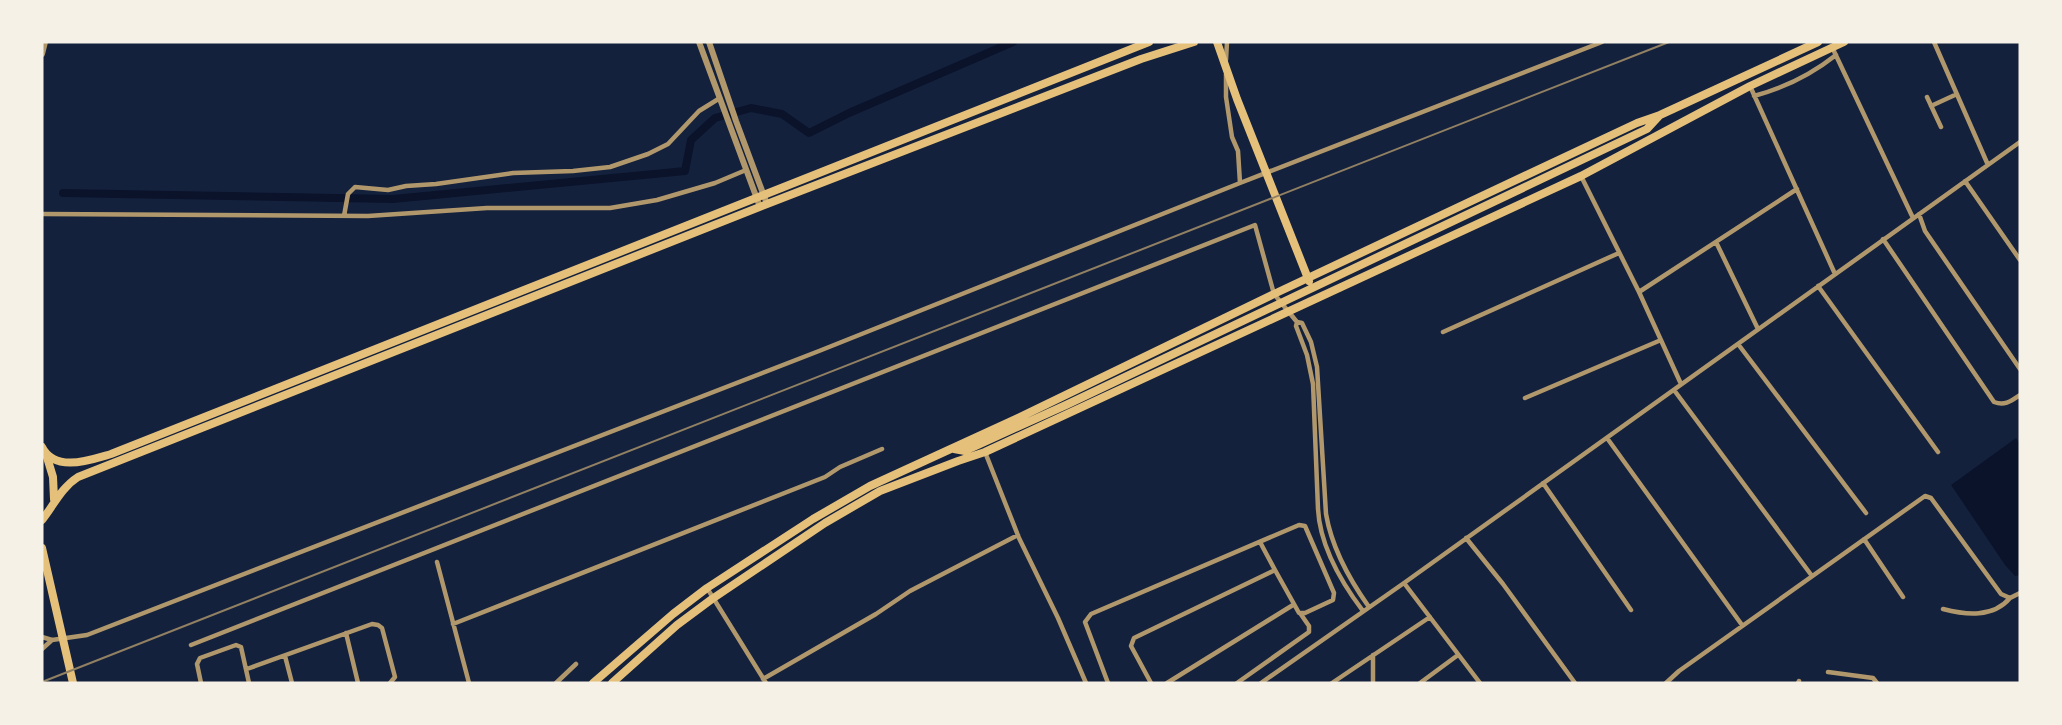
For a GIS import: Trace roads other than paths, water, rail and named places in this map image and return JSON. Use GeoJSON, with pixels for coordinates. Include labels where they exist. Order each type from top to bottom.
{"type":"FeatureCollection","features":[{"type":"Feature","properties":{"kind":"main road"},"geometry":{"type":"LineString","coordinates":[[44,450],[60,461],[81,463],[111,454],[1149,42]]}},
{"type":"Feature","properties":{"kind":"main road"},"geometry":{"type":"LineString","coordinates":[[42,519],[54,501],[78,477],[763,205],[1141,59],[1194,42]]}},
{"type":"Feature","properties":{"kind":"main road"},"geometry":{"type":"LineString","coordinates":[[1217,42],[1312,289]]}},
{"type":"Feature","properties":{"kind":"main road"},"geometry":{"type":"LineString","coordinates":[[593,683],[672,614],[706,588],[813,519],[870,486],[1637,123],[1660,115],[1818,42]]}},
{"type":"Feature","properties":{"kind":"main road"},"geometry":{"type":"LineString","coordinates":[[612,683],[677,626],[712,599],[825,523],[880,491],[958,460],[985,452],[1171,367],[1289,310],[1581,176],[1750,86],[1834,51],[1844,42]]}},
{"type":"Feature","properties":{"kind":"main road"},"geometry":{"type":"LineString","coordinates":[[958,460],[968,449],[1312,289],[1644,130],[1660,115]]}},
{"type":"Feature","properties":{"kind":"main road"},"geometry":{"type":"LineString","coordinates":[[1644,130],[1668,129]]}},
{"type":"Feature","properties":{"kind":"main road"},"geometry":{"type":"LineString","coordinates":[[1338,264],[1347,283]]}},
{"type":"Feature","properties":{"kind":"main road"},"geometry":{"type":"LineString","coordinates":[[953,448],[968,449]]}},
{"type":"Feature","properties":{"kind":"main road"},"geometry":{"type":"LineString","coordinates":[[44,450],[53,477],[54,501]]}},
{"type":"Feature","properties":{"kind":"main road"},"geometry":{"type":"LineString","coordinates":[[42,548],[73,683]]}},
{"type":"Feature","properties":{"kind":"street"},"geometry":{"type":"LineString","coordinates":[[42,54],[45,42]]}},
{"type":"Feature","properties":{"kind":"street"},"geometry":{"type":"LineString","coordinates":[[699,42],[763,205]]}},
{"type":"Feature","properties":{"kind":"street"},"geometry":{"type":"LineString","coordinates":[[710,42],[729,100],[732,122],[746,170],[760,196]]}},
{"type":"Feature","properties":{"kind":"street"},"geometry":{"type":"LineString","coordinates":[[1227,42],[1226,97],[1232,137],[1238,151],[1240,183]]}},
{"type":"Feature","properties":{"kind":"street"},"geometry":{"type":"LineString","coordinates":[[42,637],[52,640],[87,635],[807,356],[1240,183],[1602,42]]}},
{"type":"Feature","properties":{"kind":"street"},"geometry":{"type":"LineString","coordinates":[[1934,42],[1988,165]]}},
{"type":"Feature","properties":{"kind":"street"},"geometry":{"type":"LineString","coordinates":[[1754,96],[1795,81],[1821,66],[1834,51],[1913,218]]}},
{"type":"Feature","properties":{"kind":"street"},"geometry":{"type":"LineString","coordinates":[[1750,86],[1835,274]]}},
{"type":"Feature","properties":{"kind":"street"},"geometry":{"type":"LineString","coordinates":[[1931,106],[1957,94]]}},
{"type":"Feature","properties":{"kind":"street"},"geometry":{"type":"LineString","coordinates":[[1927,97],[1941,127]]}},
{"type":"Feature","properties":{"kind":"street"},"geometry":{"type":"LineString","coordinates":[[344,216],[348,194],[356,187],[388,190],[410,185],[436,184],[513,173],[573,171],[614,166],[668,144],[699,111],[721,100]]}},
{"type":"Feature","properties":{"kind":"street"},"geometry":{"type":"LineString","coordinates":[[1261,683],[2020,142]]}},
{"type":"Feature","properties":{"kind":"street"},"geometry":{"type":"LineString","coordinates":[[42,214],[344,216],[508,208],[610,208],[657,200],[715,183],[746,170]]}},
{"type":"Feature","properties":{"kind":"street"},"geometry":{"type":"LineString","coordinates":[[1581,176],[1639,292],[1681,384]]}},
{"type":"Feature","properties":{"kind":"street"},"geometry":{"type":"LineString","coordinates":[[1965,181],[2020,260]]}},
{"type":"Feature","properties":{"kind":"street"},"geometry":{"type":"LineString","coordinates":[[1639,292],[1797,189]]}},
{"type":"Feature","properties":{"kind":"street"},"geometry":{"type":"LineString","coordinates":[[1919,214],[1925,231],[2020,369]]}},
{"type":"Feature","properties":{"kind":"street"},"geometry":{"type":"LineString","coordinates":[[191,645],[1256,225],[1274,294],[1297,322],[1296,326],[1307,355],[1313,387],[1318,519],[1344,586],[1363,611]]}},
{"type":"Feature","properties":{"kind":"street"},"geometry":{"type":"LineString","coordinates":[[1883,239],[1994,402],[2008,403],[2020,395]]}},
{"type":"Feature","properties":{"kind":"street"},"geometry":{"type":"LineString","coordinates":[[1716,242],[1758,329]]}},
{"type":"Feature","properties":{"kind":"street"},"geometry":{"type":"LineString","coordinates":[[1443,332],[1619,253]]}},
{"type":"Feature","properties":{"kind":"street"},"geometry":{"type":"LineString","coordinates":[[1818,286],[1938,452]]}},
{"type":"Feature","properties":{"kind":"street"},"geometry":{"type":"LineString","coordinates":[[1297,322],[1302,323],[1315,353],[1320,387],[1326,514],[1332,539],[1351,582],[1369,607]]}},
{"type":"Feature","properties":{"kind":"street"},"geometry":{"type":"LineString","coordinates":[[1525,398],[1661,340]]}},
{"type":"Feature","properties":{"kind":"street"},"geometry":{"type":"LineString","coordinates":[[1738,344],[1866,513]]}},
{"type":"Feature","properties":{"kind":"street"},"geometry":{"type":"LineString","coordinates":[[1313,387],[1320,387]]}},
{"type":"Feature","properties":{"kind":"street"},"geometry":{"type":"LineString","coordinates":[[1674,390],[1812,576]]}},
{"type":"Feature","properties":{"kind":"street"},"geometry":{"type":"LineString","coordinates":[[1607,438],[1742,626]]}},
{"type":"Feature","properties":{"kind":"street"},"geometry":{"type":"LineString","coordinates":[[453,624],[825,477],[840,467],[882,449]]}},
{"type":"Feature","properties":{"kind":"street"},"geometry":{"type":"LineString","coordinates":[[985,452],[1018,535],[1086,683]]}},
{"type":"Feature","properties":{"kind":"street"},"geometry":{"type":"LineString","coordinates":[[1543,483],[1632,610]]}},
{"type":"Feature","properties":{"kind":"street"},"geometry":{"type":"LineString","coordinates":[[1666,683],[1679,671],[1925,496],[1931,498],[2001,594],[2010,598]]}},
{"type":"Feature","properties":{"kind":"street"},"geometry":{"type":"LineString","coordinates":[[1108,683],[1085,622],[1088,617],[1299,525],[1305,526],[1334,593],[1333,600],[1305,613],[1299,613]]}},
{"type":"Feature","properties":{"kind":"street"},"geometry":{"type":"LineString","coordinates":[[706,588],[765,681],[910,591],[1018,535]]}},
{"type":"Feature","properties":{"kind":"street"},"geometry":{"type":"LineString","coordinates":[[1466,538],[1503,584],[1575,683]]}},
{"type":"Feature","properties":{"kind":"street"},"geometry":{"type":"LineString","coordinates":[[1864,539],[1903,597]]}},
{"type":"Feature","properties":{"kind":"street"},"geometry":{"type":"LineString","coordinates":[[1237,683],[1310,632],[1310,626],[1293,604],[1260,542]]}},
{"type":"Feature","properties":{"kind":"street"},"geometry":{"type":"LineString","coordinates":[[437,562],[469,683]]}},
{"type":"Feature","properties":{"kind":"street"},"geometry":{"type":"LineString","coordinates":[[1151,683],[1131,646],[1134,638],[1275,570]]}},
{"type":"Feature","properties":{"kind":"street"},"geometry":{"type":"LineString","coordinates":[[1334,593],[1351,582]]}},
{"type":"Feature","properties":{"kind":"street"},"geometry":{"type":"LineString","coordinates":[[1404,583],[1480,683]]}},
{"type":"Feature","properties":{"kind":"street"},"geometry":{"type":"LineString","coordinates":[[1942,609],[1987,613],[2000,608],[2010,598],[2020,593]]}},
{"type":"Feature","properties":{"kind":"street"},"geometry":{"type":"LineString","coordinates":[[1167,683],[1293,604]]}},
{"type":"Feature","properties":{"kind":"street"},"geometry":{"type":"LineString","coordinates":[[1332,683],[1430,617]]}},
{"type":"Feature","properties":{"kind":"street"},"geometry":{"type":"LineString","coordinates":[[247,669],[372,624],[382,628],[395,677],[390,683]]}},
{"type":"Feature","properties":{"kind":"street"},"geometry":{"type":"LineString","coordinates":[[346,633],[358,683]]}},
{"type":"Feature","properties":{"kind":"street"},"geometry":{"type":"LineString","coordinates":[[42,650],[52,640]]}},
{"type":"Feature","properties":{"kind":"street"},"geometry":{"type":"LineString","coordinates":[[201,683],[197,664],[200,658],[236,645],[240,647],[249,683]]}},
{"type":"Feature","properties":{"kind":"street"},"geometry":{"type":"LineString","coordinates":[[1373,683],[1374,655]]}},
{"type":"Feature","properties":{"kind":"street"},"geometry":{"type":"LineString","coordinates":[[1420,683],[1458,655]]}},
{"type":"Feature","properties":{"kind":"street"},"geometry":{"type":"LineString","coordinates":[[285,656],[292,683]]}},
{"type":"Feature","properties":{"kind":"street"},"geometry":{"type":"LineString","coordinates":[[556,683],[576,664]]}},
{"type":"Feature","properties":{"kind":"street"},"geometry":{"type":"LineString","coordinates":[[1828,672],[1873,678],[1877,683]]}},
{"type":"Feature","properties":{"kind":"water"},"geometry":{"type":"Polygon","coordinates":[[[2016,438],[2020,444],[2020,575],[2015,576],[2005,565],[1951,485],[2016,438]]]}},
{"type":"Feature","properties":{"kind":"waterway"},"geometry":{"type":"LineString","coordinates":[[63,193],[393,199],[685,171],[691,140],[715,118],[751,108],[782,114],[809,133],[849,113],[1013,42]]}},
{"type":"Feature","properties":{"kind":"railway"},"geometry":{"type":"LineString","coordinates":[[42,682],[1669,42]]}}]}
